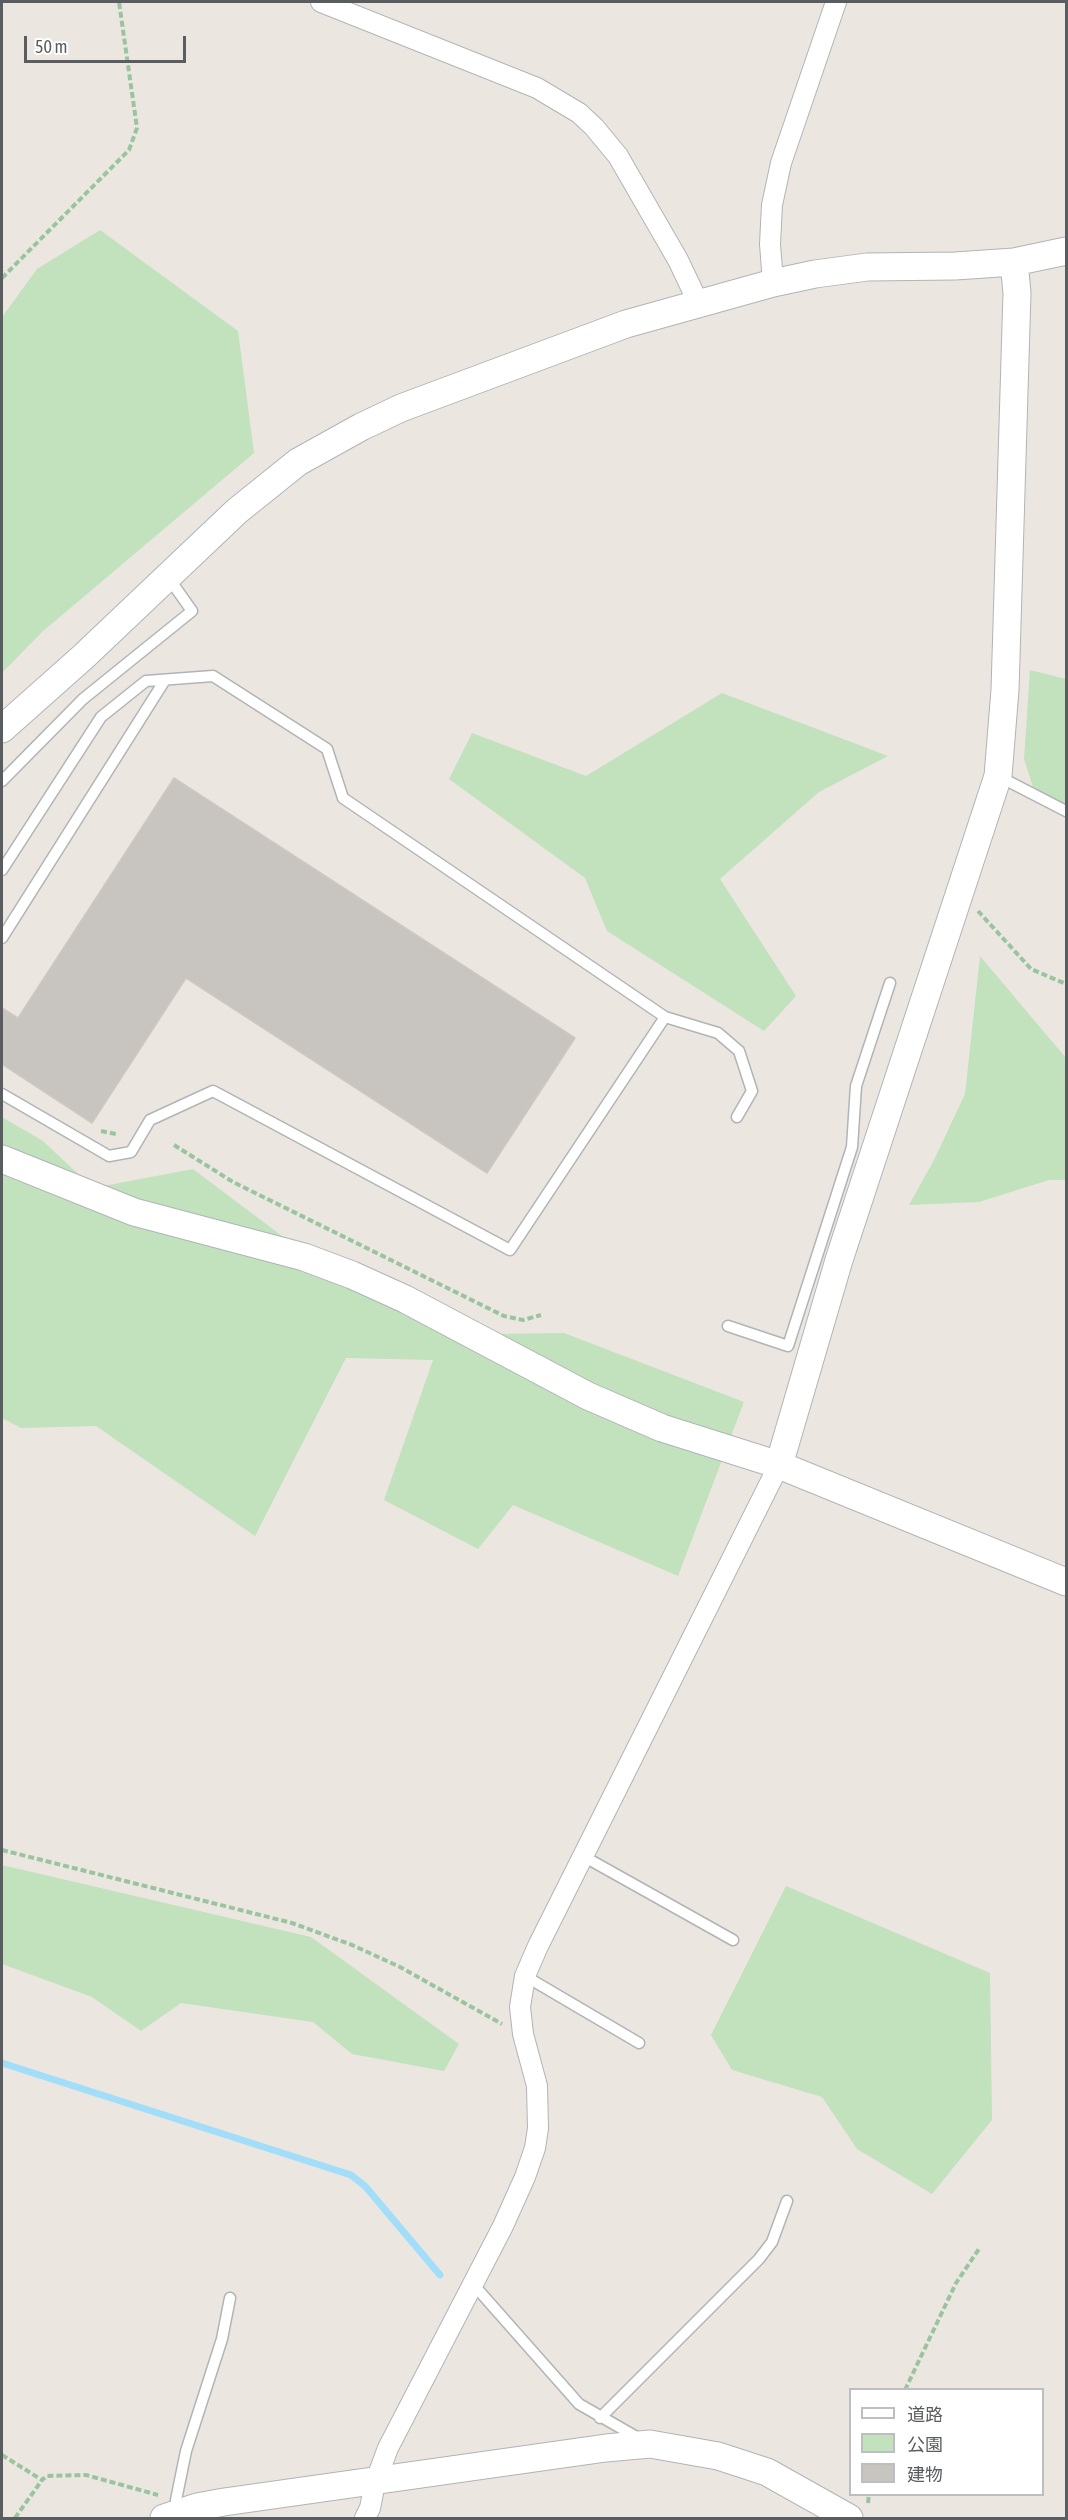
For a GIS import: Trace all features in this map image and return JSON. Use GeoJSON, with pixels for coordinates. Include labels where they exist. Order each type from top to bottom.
{"type":"FeatureCollection","features":[{"type":"Feature","properties":{"kind":"street"},"geometry":{"type":"LineString","coordinates":[[321,2],[537,88],[579,113],[618,156],[678,260],[698,302]]}},
{"type":"Feature","properties":{"kind":"street"},"geometry":{"type":"LineString","coordinates":[[773,283],[770,244],[772,204],[781,163],[836,2]]}},
{"type":"Feature","properties":{"kind":"street"},"geometry":{"type":"LineString","coordinates":[[2,729],[237,510],[298,462],[401,408],[626,324],[698,302],[773,283],[815,274],[867,267],[955,266],[1014,262],[1066,251]]}},
{"type":"Feature","properties":{"kind":"street"},"geometry":{"type":"LineString","coordinates":[[365,2518],[388,2448],[503,2226],[535,2148],[538,2128],[537,2086],[523,2034],[520,2007],[525,1976],[779,1465],[846,1238],[993,796],[998,776],[1005,690],[1017,293],[1014,262]]}},
{"type":"Feature","properties":{"kind":"street"},"geometry":{"type":"LineString","coordinates":[[2,1159],[134,1212],[304,1257],[352,1275],[405,1299],[588,1396],[662,1428],[779,1465],[1066,1582]]}},
{"type":"Feature","properties":{"kind":"street"},"geometry":{"type":"LineString","coordinates":[[174,2510],[606,2448],[650,2444],[718,2456],[768,2472],[849,2518]]}},
{"type":"Feature","properties":{"kind":"lane"},"geometry":{"type":"LineString","coordinates":[[2,781],[83,699],[192,610],[167,576]]}},
{"type":"Feature","properties":{"kind":"lane"},"geometry":{"type":"LineString","coordinates":[[2,870],[101,717],[146,681],[213,676],[327,749],[343,798],[665,1017],[718,1033],[739,1051],[752,1091],[737,1117]]}},
{"type":"Feature","properties":{"kind":"lane"},"geometry":{"type":"LineString","coordinates":[[2,938],[165,680]]}},
{"type":"Feature","properties":{"kind":"lane"},"geometry":{"type":"LineString","coordinates":[[998,776],[1066,811]]}},
{"type":"Feature","properties":{"kind":"lane"},"geometry":{"type":"LineString","coordinates":[[728,1326],[788,1346],[852,1147],[856,1086],[890,984]]}},
{"type":"Feature","properties":{"kind":"lane"},"geometry":{"type":"LineString","coordinates":[[2,1094],[109,1156],[131,1152],[150,1120],[213,1091],[510,1250],[665,1017]]}},
{"type":"Feature","properties":{"kind":"lane"},"geometry":{"type":"LineString","coordinates":[[583,1856],[733,1940]]}},
{"type":"Feature","properties":{"kind":"lane"},"geometry":{"type":"LineString","coordinates":[[525,1976],[639,2043]]}},
{"type":"Feature","properties":{"kind":"lane"},"geometry":{"type":"LineString","coordinates":[[600,2418],[759,2259],[772,2242],[787,2202]]}},
{"type":"Feature","properties":{"kind":"lane"},"geometry":{"type":"LineString","coordinates":[[473,2284],[579,2404],[600,2418],[650,2444]]}},
{"type":"Feature","properties":{"kind":"lane"},"geometry":{"type":"LineString","coordinates":[[174,2510],[186,2451],[222,2339],[230,2298]]}},
{"type":"Feature","properties":{"kind":"path"},"geometry":{"type":"LineString","coordinates":[[2,278],[129,150],[137,128],[119,2]]}},
{"type":"Feature","properties":{"kind":"path"},"geometry":{"type":"LineString","coordinates":[[960,891],[1031,969],[1066,984]]}},
{"type":"Feature","properties":{"kind":"path"},"geometry":{"type":"LineString","coordinates":[[174,1145],[233,1182],[504,1316],[523,1320],[541,1315]]}},
{"type":"Feature","properties":{"kind":"path"},"geometry":{"type":"LineString","coordinates":[[2,1850],[292,1923],[352,1945],[400,1967],[490,2019],[523,2034]]}},
{"type":"Feature","properties":{"kind":"path"},"geometry":{"type":"LineString","coordinates":[[905,2388],[956,2283],[979,2249]]}},
{"type":"Feature","properties":{"kind":"path"},"geometry":{"type":"LineString","coordinates":[[2,2455],[42,2480]]}},
{"type":"Feature","properties":{"kind":"path"},"geometry":{"type":"LineString","coordinates":[[15,2518],[47,2476],[86,2475],[174,2510]]}},
{"type":"Feature","properties":{"kind":"green space"},"geometry":{"type":"Polygon","coordinates":[[[100,230],[238,331],[254,453],[42,632],[2,673],[2,317],[37,269],[100,230]]]}},
{"type":"Feature","properties":{"kind":"green space"},"geometry":{"type":"Polygon","coordinates":[[[1030,670],[1066,679],[1066,814],[1038,803],[1024,759],[1030,670]]]}},
{"type":"Feature","properties":{"kind":"green space"},"geometry":{"type":"Polygon","coordinates":[[[722,693],[888,756],[819,792],[720,879],[796,996],[764,1031],[607,931],[585,878],[449,779],[472,733],[586,776],[722,693]]]}},
{"type":"Feature","properties":{"kind":"green space"},"geometry":{"type":"Polygon","coordinates":[[[980,956],[1066,1058],[1066,1180],[1049,1180],[979,1202],[909,1205],[934,1160],[965,1094],[980,956]]]}},
{"type":"Feature","properties":{"kind":"green space"},"geometry":{"type":"Polygon","coordinates":[[[2,1117],[43,1141],[93,1188],[193,1169],[290,1242],[494,1334],[564,1333],[744,1402],[678,1576],[513,1505],[478,1549],[384,1500],[433,1360],[346,1358],[255,1536],[96,1426],[21,1428],[2,1418],[2,1117]]]}},
{"type":"Feature","properties":{"kind":"green space"},"geometry":{"type":"Polygon","coordinates":[[[2,1865],[311,1937],[459,2044],[444,2071],[352,2054],[313,2022],[181,2003],[141,2031],[92,1997],[2,1964],[2,1865]]]}},
{"type":"Feature","properties":{"kind":"green space"},"geometry":{"type":"Polygon","coordinates":[[[786,1886],[990,1973],[992,2120],[932,2194],[857,2149],[822,2097],[732,2070],[711,2035],[786,1886]]]}},
{"type":"Feature","properties":{"kind":"building"},"geometry":{"type":"Polygon","coordinates":[[[174,778],[575,1038],[487,1173],[186,978],[92,1123],[2,1064],[2,1008],[18,1018],[174,778]]]}},
{"type":"Feature","properties":{"kind":"waterway"},"geometry":{"type":"LineString","coordinates":[[2,2063],[351,2175],[365,2186],[440,2275]]}}]}
